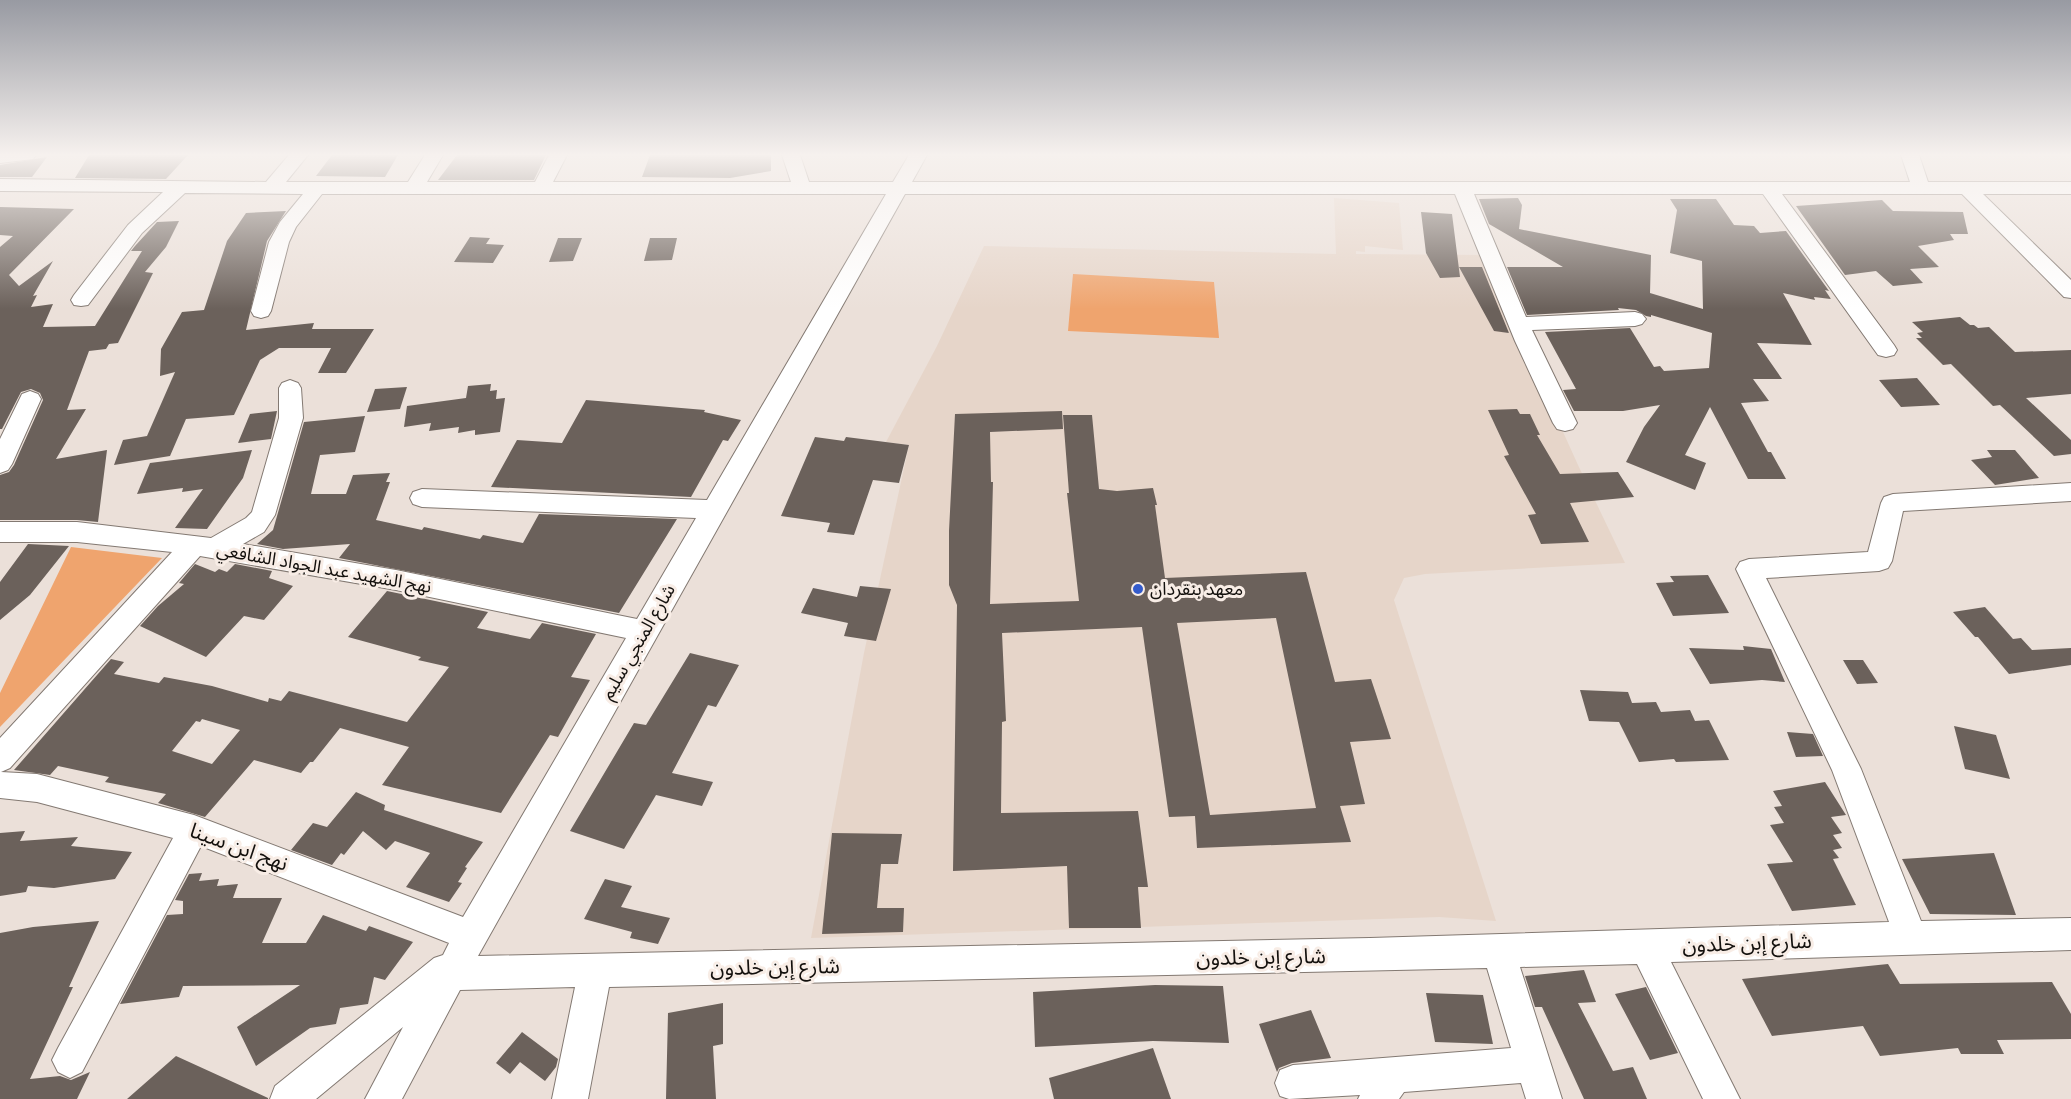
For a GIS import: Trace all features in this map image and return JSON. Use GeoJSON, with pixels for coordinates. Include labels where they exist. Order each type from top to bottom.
{"type":"FeatureCollection","features":[{"type":"Feature","properties":{"kind":"street"},"geometry":{"type":"LineString","coordinates":[[81,300],[135,229],[159,206]]}},
{"type":"Feature","properties":{"kind":"street"},"geometry":{"type":"LineString","coordinates":[[261,311],[279,242],[287,226],[303,206]]}},
{"type":"Feature","properties":{"kind":"street","name":"شارع المنجي سليم"},"geometry":{"type":"LineString","coordinates":[[383,1099],[459,957],[887,206]]}},
{"type":"Feature","properties":{"kind":"street"},"geometry":{"type":"LineString","coordinates":[[1470,206],[1519,324],[1565,423]]}},
{"type":"Feature","properties":{"kind":"street"},"geometry":{"type":"LineString","coordinates":[[1781,206],[1886,350]]}},
{"type":"Feature","properties":{"kind":"street"},"geometry":{"type":"LineString","coordinates":[[1985,206],[2071,292]]}},
{"type":"Feature","properties":{"kind":"street"},"geometry":{"type":"LineString","coordinates":[[1519,324],[1635,319]]}},
{"type":"Feature","properties":{"kind":"street"},"geometry":{"type":"LineString","coordinates":[[0,759],[204,547],[255,525],[263,516],[291,418],[290,388]]}},
{"type":"Feature","properties":{"kind":"street"},"geometry":{"type":"LineString","coordinates":[[0,464],[30,399]]}},
{"type":"Feature","properties":{"kind":"street"},"geometry":{"type":"LineString","coordinates":[[1911,937],[1846,769],[1749,569],[1879,561],[1893,502],[2071,492]]}},
{"type":"Feature","properties":{"kind":"street"},"geometry":{"type":"LineString","coordinates":[[422,498],[713,509]]}},
{"type":"Feature","properties":{"kind":"street","name":"نهج الشهيد عبد الجواد الشافعي"},"geometry":{"type":"LineString","coordinates":[[0,532],[76,532],[204,547],[396,580],[644,632]]}},
{"type":"Feature","properties":{"kind":"street","name":"نهج ابن سينا"},"geometry":{"type":"LineString","coordinates":[[0,786],[37,788],[194,829],[459,957]]}},
{"type":"Feature","properties":{"kind":"street"},"geometry":{"type":"LineString","coordinates":[[70,1060],[194,829]]}},
{"type":"Feature","properties":{"kind":"street","name":"شارع إبن خلدون"},"geometry":{"type":"LineString","coordinates":[[459,957],[595,970],[1498,951],[2071,934]]}},
{"type":"Feature","properties":{"kind":"street"},"geometry":{"type":"LineString","coordinates":[[1646,946],[1722,1099]]}},
{"type":"Feature","properties":{"kind":"street"},"geometry":{"type":"LineString","coordinates":[[1498,951],[1544,1099]]}},
{"type":"Feature","properties":{"kind":"street"},"geometry":{"type":"LineString","coordinates":[[288,1099],[459,957]]}},
{"type":"Feature","properties":{"kind":"street"},"geometry":{"type":"LineString","coordinates":[[570,1099],[595,970]]}},
{"type":"Feature","properties":{"kind":"street"},"geometry":{"type":"LineString","coordinates":[[1293,1083],[1386,1087],[1533,1064]]}},
{"type":"Feature","properties":{"kind":"shaded area","name":"معهد بنقردان"},"geometry":{"type":"Polygon","coordinates":[[[1334,206],[1399,206],[1403,250],[1365,246],[1365,252],[1356,251],[1356,254],[1483,255],[1625,563],[1425,574],[1404,578],[1394,600],[1496,921],[1439,917],[811,938],[864,653],[909,445],[886,442],[937,346],[984,246],[1336,254],[1334,206]]]}},
{"type":"Feature","properties":{"kind":"shaded area"},"geometry":{"type":"Polygon","coordinates":[[[1073,274],[1214,282],[1219,338],[1068,331],[1073,274]]]}},
{"type":"Feature","properties":{"kind":"shaded area"},"geometry":{"type":"Polygon","coordinates":[[[71,547],[162,558],[0,727],[0,693],[71,547]]]}},
{"type":"Feature","properties":{"kind":"building"},"geometry":{"type":"Polygon","coordinates":[[[1482,206],[1522,206],[1519,229],[1651,255],[1650,293],[1703,309],[1702,261],[1670,253],[1677,210],[1675,206],[1721,206],[1734,225],[1754,226],[1760,233],[1786,231],[1829,291],[1825,290],[1831,299],[1814,297],[1815,300],[1783,293],[1812,345],[1757,343],[1782,379],[1753,379],[1769,401],[1741,403],[1786,479],[1748,479],[1710,407],[1685,455],[1706,463],[1695,490],[1626,462],[1644,427],[1660,405],[1623,411],[1574,411],[1563,390],[1576,389],[1545,332],[1630,328],[1654,367],[1660,366],[1664,371],[1709,368],[1712,333],[1651,315],[1651,317],[1646,316],[1636,310],[1618,308],[1619,310],[1527,315],[1507,267],[1563,267],[1489,224],[1482,206]]]}},
{"type":"Feature","properties":{"kind":"building"},"geometry":{"type":"Polygon","coordinates":[[[1796,206],[1888,206],[1893,211],[1963,212],[1968,234],[1950,234],[1954,240],[1918,246],[1939,267],[1910,269],[1923,283],[1893,286],[1876,271],[1845,275],[1796,206]]]}},
{"type":"Feature","properties":{"kind":"building"},"geometry":{"type":"Polygon","coordinates":[[[0,207],[74,209],[9,275],[19,286],[53,261],[33,296],[37,295],[31,307],[53,304],[43,327],[95,326],[142,251],[131,251],[135,246],[157,222],[179,221],[166,247],[145,272],[153,273],[118,343],[109,344],[106,349],[89,351],[67,410],[86,409],[56,459],[107,450],[98,522],[0,520],[0,475],[9,472],[14,465],[43,400],[40,393],[31,389],[21,392],[0,429],[0,247],[13,236],[0,235],[0,207]]]}},
{"type":"Feature","properties":{"kind":"building"},"geometry":{"type":"Polygon","coordinates":[[[286,211],[267,241],[246,330],[314,323],[312,329],[374,329],[346,373],[318,373],[331,348],[279,348],[260,360],[234,415],[186,419],[170,456],[114,465],[123,440],[147,436],[175,372],[160,376],[161,349],[182,312],[204,310],[227,241],[246,213],[286,211]]]}},
{"type":"Feature","properties":{"kind":"building"},"geometry":{"type":"Polygon","coordinates":[[[1421,212],[1452,214],[1460,277],[1440,278],[1426,253],[1421,212]]]}},
{"type":"Feature","properties":{"kind":"building"},"geometry":{"type":"Polygon","coordinates":[[[470,237],[490,238],[486,244],[504,245],[493,263],[454,262],[470,237]]]}},
{"type":"Feature","properties":{"kind":"building"},"geometry":{"type":"Polygon","coordinates":[[[558,238],[582,238],[573,261],[549,262],[558,238]]]}},
{"type":"Feature","properties":{"kind":"building"},"geometry":{"type":"Polygon","coordinates":[[[650,238],[677,238],[672,260],[644,261],[650,238]]]}},
{"type":"Feature","properties":{"kind":"building"},"geometry":{"type":"Polygon","coordinates":[[[1459,267],[1482,267],[1509,333],[1494,331],[1459,267]]]}},
{"type":"Feature","properties":{"kind":"building"},"geometry":{"type":"Polygon","coordinates":[[[1960,317],[1978,328],[1989,327],[2015,352],[2071,350],[2071,394],[2026,398],[2071,440],[2071,454],[2054,456],[2000,405],[1993,406],[1951,364],[1943,365],[1916,338],[1922,338],[1917,333],[1923,332],[1912,322],[1960,317]]]}},
{"type":"Feature","properties":{"kind":"building"},"geometry":{"type":"Polygon","coordinates":[[[1917,378],[1940,405],[1901,407],[1879,380],[1917,378]]]}},
{"type":"Feature","properties":{"kind":"building"},"geometry":{"type":"Polygon","coordinates":[[[491,384],[490,391],[497,390],[496,399],[505,398],[500,432],[475,435],[475,430],[458,433],[459,427],[429,431],[431,423],[404,427],[407,406],[466,398],[468,386],[491,384]]]}},
{"type":"Feature","properties":{"kind":"building"},"geometry":{"type":"Polygon","coordinates":[[[407,387],[400,409],[367,412],[375,389],[407,387]]]}},
{"type":"Feature","properties":{"kind":"building"},"geometry":{"type":"Polygon","coordinates":[[[586,400],[705,410],[704,412],[741,420],[728,441],[723,440],[691,497],[491,487],[517,440],[562,443],[586,400]]]}},
{"type":"Feature","properties":{"kind":"building"},"geometry":{"type":"Polygon","coordinates":[[[1517,409],[1520,414],[1530,414],[1540,435],[1537,435],[1560,474],[1618,472],[1634,497],[1570,503],[1589,542],[1541,544],[1528,515],[1536,514],[1504,456],[1509,455],[1488,410],[1517,409]]]}},
{"type":"Feature","properties":{"kind":"building"},"geometry":{"type":"Polygon","coordinates":[[[277,411],[271,439],[238,443],[250,414],[277,411]]]}},
{"type":"Feature","properties":{"kind":"building"},"geometry":{"type":"Polygon","coordinates":[[[1062,411],[1063,429],[990,432],[991,482],[993,482],[990,604],[1079,601],[1067,493],[1069,493],[1063,415],[1092,415],[1099,489],[1117,491],[1153,488],[1165,578],[1306,572],[1335,682],[1371,679],[1391,739],[1350,742],[1365,804],[1340,806],[1351,842],[1197,848],[1195,816],[1169,817],[1142,627],[1002,633],[1006,721],[1002,722],[1001,813],[1138,811],[1148,887],[1138,887],[1141,928],[1069,928],[1067,866],[953,871],[957,605],[949,585],[949,531],[955,414],[1062,411]],[[1276,618],[1177,623],[1210,815],[1316,808],[1276,618]]]}},
{"type":"Feature","properties":{"kind":"building"},"geometry":{"type":"Polygon","coordinates":[[[365,416],[355,452],[320,455],[311,494],[346,494],[353,475],[390,473],[386,482],[390,482],[376,520],[422,530],[424,527],[480,539],[483,535],[523,543],[539,514],[677,519],[619,613],[339,558],[350,544],[283,549],[257,544],[273,530],[304,422],[365,416]]]}},
{"type":"Feature","properties":{"kind":"building"},"geometry":{"type":"Polygon","coordinates":[[[815,437],[844,441],[846,437],[909,445],[899,483],[873,480],[854,535],[827,532],[830,523],[781,516],[815,437]]]}},
{"type":"Feature","properties":{"kind":"building"},"geometry":{"type":"Polygon","coordinates":[[[252,450],[243,478],[207,529],[175,528],[203,489],[182,492],[183,488],[137,494],[150,463],[252,450]]]}},
{"type":"Feature","properties":{"kind":"building"},"geometry":{"type":"Polygon","coordinates":[[[1987,450],[2015,450],[2039,478],[1995,485],[1971,460],[1992,457],[1987,450]]]}},
{"type":"Feature","properties":{"kind":"building"},"geometry":{"type":"Polygon","coordinates":[[[28,544],[69,546],[30,595],[0,620],[0,582],[28,544]]]}},
{"type":"Feature","properties":{"kind":"building"},"geometry":{"type":"Polygon","coordinates":[[[195,564],[215,572],[219,569],[227,572],[235,564],[272,571],[269,578],[293,586],[264,620],[244,616],[206,657],[140,626],[158,606],[184,584],[179,583],[195,564]]]}},
{"type":"Feature","properties":{"kind":"building"},"geometry":{"type":"Polygon","coordinates":[[[1708,575],[1729,613],[1673,616],[1656,583],[1674,582],[1670,576],[1708,575]]]}},
{"type":"Feature","properties":{"kind":"building"},"geometry":{"type":"Polygon","coordinates":[[[860,586],[891,589],[876,641],[844,636],[848,623],[801,613],[813,588],[857,597],[860,586]]]}},
{"type":"Feature","properties":{"kind":"building"},"geometry":{"type":"Polygon","coordinates":[[[387,591],[488,612],[477,628],[530,639],[542,623],[596,634],[571,677],[590,680],[558,737],[550,735],[501,813],[382,785],[409,747],[340,728],[313,762],[310,762],[301,773],[254,760],[205,817],[158,803],[166,794],[105,782],[109,777],[58,766],[50,775],[14,770],[111,659],[124,662],[114,674],[159,683],[164,677],[212,686],[268,702],[269,698],[281,701],[289,691],[407,722],[449,667],[418,660],[421,657],[348,637],[387,591]],[[202,719],[200,722],[196,721],[172,751],[212,764],[240,730],[202,719]]]}},
{"type":"Feature","properties":{"kind":"building"},"geometry":{"type":"Polygon","coordinates":[[[1985,607],[2013,639],[2021,638],[2032,650],[2071,648],[2071,665],[2009,674],[1953,612],[1985,607]]]}},
{"type":"Feature","properties":{"kind":"building"},"geometry":{"type":"Polygon","coordinates":[[[1743,646],[1771,649],[1785,682],[1762,680],[1710,684],[1689,648],[1744,650],[1743,646]]]}},
{"type":"Feature","properties":{"kind":"building"},"geometry":{"type":"Polygon","coordinates":[[[690,653],[739,665],[716,707],[708,705],[672,773],[713,782],[702,806],[656,795],[624,849],[570,831],[634,723],[646,725],[690,653]]]}},
{"type":"Feature","properties":{"kind":"building"},"geometry":{"type":"Polygon","coordinates":[[[1843,660],[1863,660],[1878,683],[1857,684],[1843,660]]]}},
{"type":"Feature","properties":{"kind":"building"},"geometry":{"type":"Polygon","coordinates":[[[1580,690],[1628,692],[1632,703],[1656,702],[1661,712],[1690,710],[1695,721],[1709,720],[1729,760],[1676,762],[1674,759],[1639,762],[1619,722],[1589,721],[1580,690]]]}},
{"type":"Feature","properties":{"kind":"building"},"geometry":{"type":"Polygon","coordinates":[[[1954,726],[1996,735],[2010,779],[1965,769],[1954,726]]]}},
{"type":"Feature","properties":{"kind":"building"},"geometry":{"type":"Polygon","coordinates":[[[1787,732],[1813,734],[1823,756],[1796,757],[1787,732]]]}},
{"type":"Feature","properties":{"kind":"building"},"geometry":{"type":"Polygon","coordinates":[[[1825,782],[1846,815],[1831,817],[1842,833],[1833,835],[1842,848],[1833,850],[1839,858],[1833,859],[1856,905],[1792,911],[1767,864],[1793,862],[1770,825],[1784,823],[1774,807],[1782,806],[1773,791],[1825,782]]]}},
{"type":"Feature","properties":{"kind":"building"},"geometry":{"type":"Polygon","coordinates":[[[356,792],[385,805],[384,810],[483,842],[465,867],[467,868],[458,882],[462,883],[449,902],[406,887],[430,853],[395,841],[386,850],[363,831],[344,855],[341,853],[332,865],[291,850],[313,823],[327,827],[356,792]]]}},
{"type":"Feature","properties":{"kind":"building"},"geometry":{"type":"Polygon","coordinates":[[[25,831],[20,841],[78,837],[71,846],[132,852],[115,879],[54,888],[28,886],[26,892],[0,896],[0,833],[25,831]]]}},
{"type":"Feature","properties":{"kind":"building"},"geometry":{"type":"Polygon","coordinates":[[[832,833],[902,834],[898,864],[881,864],[877,908],[904,908],[903,932],[822,934],[832,833]]]}},
{"type":"Feature","properties":{"kind":"building"},"geometry":{"type":"Polygon","coordinates":[[[1994,853],[2016,915],[1930,914],[1902,859],[1994,853]]]}},
{"type":"Feature","properties":{"kind":"building"},"geometry":{"type":"Polygon","coordinates":[[[202,873],[199,881],[219,879],[217,886],[238,884],[233,898],[282,898],[262,943],[306,943],[323,915],[366,931],[369,926],[413,942],[385,980],[374,977],[368,1004],[340,1008],[336,1024],[310,1028],[256,1066],[237,1027],[300,985],[183,986],[179,997],[120,1004],[167,915],[183,914],[183,901],[175,900],[189,874],[202,873]]]}},
{"type":"Feature","properties":{"kind":"building"},"geometry":{"type":"Polygon","coordinates":[[[605,879],[632,886],[621,907],[670,918],[658,944],[630,938],[632,932],[584,919],[605,879]]]}},
{"type":"Feature","properties":{"kind":"building"},"geometry":{"type":"Polygon","coordinates":[[[99,921],[69,987],[73,987],[30,1079],[60,1076],[71,1080],[90,1072],[77,1099],[0,1099],[0,933],[33,927],[99,921]]]}},
{"type":"Feature","properties":{"kind":"building"},"geometry":{"type":"Polygon","coordinates":[[[1888,964],[1900,984],[2052,982],[2071,1014],[2071,1039],[1997,1040],[2004,1054],[1961,1054],[1958,1048],[1880,1056],[1863,1026],[1772,1036],[1742,979],[1888,964]]]}},
{"type":"Feature","properties":{"kind":"building"},"geometry":{"type":"Polygon","coordinates":[[[1584,970],[1596,1002],[1578,1003],[1613,1071],[1633,1067],[1647,1099],[1584,1099],[1542,1007],[1535,1007],[1525,976],[1584,970]]]}},
{"type":"Feature","properties":{"kind":"building"},"geometry":{"type":"Polygon","coordinates":[[[1155,985],[1223,986],[1229,1043],[1153,1041],[1035,1047],[1033,992],[1155,985]]]}},
{"type":"Feature","properties":{"kind":"building"},"geometry":{"type":"Polygon","coordinates":[[[1646,987],[1678,1053],[1650,1060],[1615,994],[1646,987]]]}},
{"type":"Feature","properties":{"kind":"building"},"geometry":{"type":"Polygon","coordinates":[[[1426,993],[1483,995],[1493,1044],[1435,1042],[1426,993]]]}},
{"type":"Feature","properties":{"kind":"building"},"geometry":{"type":"Polygon","coordinates":[[[723,1003],[723,1044],[713,1046],[716,1099],[666,1099],[668,1013],[723,1003]]]}},
{"type":"Feature","properties":{"kind":"building"},"geometry":{"type":"Polygon","coordinates":[[[1311,1010],[1331,1058],[1292,1063],[1279,1068],[1277,1072],[1259,1024],[1311,1010]]]}},
{"type":"Feature","properties":{"kind":"building"},"geometry":{"type":"Polygon","coordinates":[[[522,1032],[558,1059],[556,1067],[545,1081],[520,1062],[510,1074],[496,1063],[522,1032]]]}},
{"type":"Feature","properties":{"kind":"building"},"geometry":{"type":"Polygon","coordinates":[[[1153,1048],[1171,1099],[1054,1099],[1049,1078],[1153,1048]]]}},
{"type":"Feature","properties":{"kind":"building"},"geometry":{"type":"Polygon","coordinates":[[[176,1056],[268,1098],[268,1099],[127,1099],[176,1056]]]}},
{"type":"Feature","properties":{"kind":"place","name":"معهد بنقردان"},"geometry":{"type":"Point","coordinates":[1138,589]}}]}
